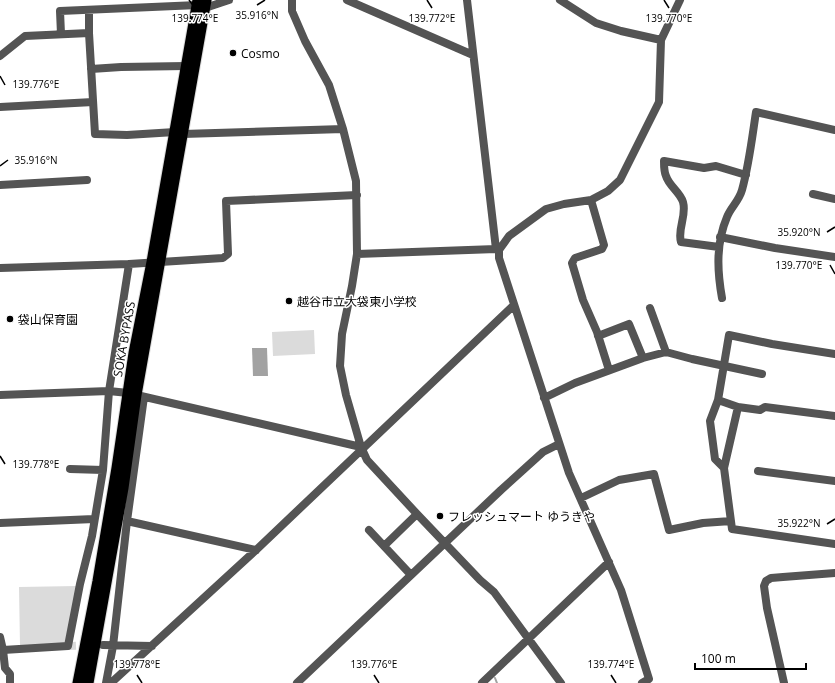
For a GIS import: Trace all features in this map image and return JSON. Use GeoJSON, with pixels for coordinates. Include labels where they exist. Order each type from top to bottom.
{"type":"FeatureCollection","features":[{"type":"Feature","properties":{"kind":"highway","name":"SOKA BYPASS"},"geometry":{"type":"LineString","coordinates":[[179,133],[186,66],[202,3]]}},
{"type":"Feature","properties":{"kind":"highway","name":"SOKA BYPASS"},"geometry":{"type":"LineString","coordinates":[[88,683],[121,496],[156,262],[202,3]]}},
{"type":"Feature","properties":{"kind":"highway","name":"SOKA BYPASS"},"geometry":{"type":"LineString","coordinates":[[78,683],[136,395]]}},
{"type":"Feature","properties":{"kind":"street"},"geometry":{"type":"LineString","coordinates":[[61,34],[60,11],[89,10],[142,4],[202,3],[229,0]]}},
{"type":"Feature","properties":{"kind":"street"},"geometry":{"type":"LineString","coordinates":[[292,0],[292,11],[305,41],[328,85],[343,129],[356,181],[357,254],[342,334],[340,366],[346,396],[362,448],[367,460],[444,543],[480,580],[494,592],[561,683]]}},
{"type":"Feature","properties":{"kind":"street"},"geometry":{"type":"LineString","coordinates":[[347,0],[473,55]]}},
{"type":"Feature","properties":{"kind":"street"},"geometry":{"type":"LineString","coordinates":[[467,0],[499,258],[569,473],[621,590],[649,679],[642,683]]}},
{"type":"Feature","properties":{"kind":"street"},"geometry":{"type":"LineString","coordinates":[[560,0],[596,23],[621,31],[661,40]]}},
{"type":"Feature","properties":{"kind":"street"},"geometry":{"type":"LineString","coordinates":[[357,254],[497,250],[509,236],[546,209],[564,204],[591,200],[608,191],[620,180],[659,102],[661,40],[680,0]]}},
{"type":"Feature","properties":{"kind":"street"},"geometry":{"type":"LineString","coordinates":[[89,10],[95,134],[127,135],[343,129]]}},
{"type":"Feature","properties":{"kind":"street"},"geometry":{"type":"LineString","coordinates":[[0,56],[25,36],[89,33]]}},
{"type":"Feature","properties":{"kind":"street"},"geometry":{"type":"LineString","coordinates":[[91,69],[186,66]]}},
{"type":"Feature","properties":{"kind":"street"},"geometry":{"type":"LineString","coordinates":[[0,107],[93,102]]}},
{"type":"Feature","properties":{"kind":"street"},"geometry":{"type":"LineString","coordinates":[[722,298],[718,256],[720,237],[728,216],[740,198],[746,174],[756,112],[835,130]]}},
{"type":"Feature","properties":{"kind":"street"},"geometry":{"type":"LineString","coordinates":[[719,247],[681,242],[680,237],[684,215],[684,203],[666,177],[664,161],[704,168],[716,166],[746,174]]}},
{"type":"Feature","properties":{"kind":"street"},"geometry":{"type":"LineString","coordinates":[[0,184],[87,180]]}},
{"type":"Feature","properties":{"kind":"street"},"geometry":{"type":"LineString","coordinates":[[813,194],[835,199]]}},
{"type":"Feature","properties":{"kind":"street"},"geometry":{"type":"LineString","coordinates":[[0,268],[129,264],[223,258],[228,254],[226,201],[357,195]]}},
{"type":"Feature","properties":{"kind":"street"},"geometry":{"type":"LineString","coordinates":[[591,200],[604,245],[602,249],[575,258],[572,263],[583,300],[598,336],[609,370]]}},
{"type":"Feature","properties":{"kind":"street"},"geometry":{"type":"LineString","coordinates":[[720,237],[775,248],[835,257]]}},
{"type":"Feature","properties":{"kind":"street"},"geometry":{"type":"LineString","coordinates":[[3,650],[68,646],[80,584],[92,536],[103,470],[109,391],[129,264]]}},
{"type":"Feature","properties":{"kind":"street"},"geometry":{"type":"LineString","coordinates":[[111,683],[256,550],[514,305]]}},
{"type":"Feature","properties":{"kind":"street"},"geometry":{"type":"LineString","coordinates":[[650,308],[666,352]]}},
{"type":"Feature","properties":{"kind":"street"},"geometry":{"type":"LineString","coordinates":[[598,336],[629,324],[642,358]]}},
{"type":"Feature","properties":{"kind":"street"},"geometry":{"type":"LineString","coordinates":[[724,468],[715,459],[710,421],[718,400],[729,335],[772,344],[835,354]]}},
{"type":"Feature","properties":{"kind":"street"},"geometry":{"type":"LineString","coordinates":[[544,398],[575,383],[609,370],[642,358],[666,352],[762,374]]}},
{"type":"Feature","properties":{"kind":"street"},"geometry":{"type":"LineString","coordinates":[[0,395],[109,391],[136,395],[362,448]]}},
{"type":"Feature","properties":{"kind":"street"},"geometry":{"type":"LineString","coordinates":[[106,683],[113,646],[127,521],[136,395]]}},
{"type":"Feature","properties":{"kind":"street"},"geometry":{"type":"LineString","coordinates":[[718,400],[738,407],[760,410],[765,407],[835,416]]}},
{"type":"Feature","properties":{"kind":"street"},"geometry":{"type":"LineString","coordinates":[[738,407],[724,468],[732,529],[835,544]]}},
{"type":"Feature","properties":{"kind":"street"},"geometry":{"type":"LineString","coordinates":[[298,683],[444,543],[543,452],[559,444]]}},
{"type":"Feature","properties":{"kind":"street"},"geometry":{"type":"LineString","coordinates":[[70,469],[103,470]]}},
{"type":"Feature","properties":{"kind":"street"},"geometry":{"type":"LineString","coordinates":[[758,471],[835,481]]}},
{"type":"Feature","properties":{"kind":"street"},"geometry":{"type":"LineString","coordinates":[[581,498],[619,480],[654,474],[669,530],[703,522],[731,521]]}},
{"type":"Feature","properties":{"kind":"street"},"geometry":{"type":"LineString","coordinates":[[384,546],[417,514]]}},
{"type":"Feature","properties":{"kind":"street"},"geometry":{"type":"LineString","coordinates":[[0,523],[94,519]]}},
{"type":"Feature","properties":{"kind":"street"},"geometry":{"type":"LineString","coordinates":[[127,521],[256,550]]}},
{"type":"Feature","properties":{"kind":"street"},"geometry":{"type":"LineString","coordinates":[[369,530],[411,575]]}},
{"type":"Feature","properties":{"kind":"street"},"geometry":{"type":"LineString","coordinates":[[482,683],[609,562]]}},
{"type":"Feature","properties":{"kind":"street"},"geometry":{"type":"LineString","coordinates":[[784,683],[767,608],[764,586],[766,581],[771,578],[782,576],[835,574]]}},
{"type":"Feature","properties":{"kind":"street"},"geometry":{"type":"LineString","coordinates":[[0,637],[5,668],[10,674],[10,683]]}},
{"type":"Feature","properties":{"kind":"street"},"geometry":{"type":"LineString","coordinates":[[103,645],[152,646]]}},
{"type":"Feature","properties":{"kind":"shaded area"},"geometry":{"type":"Polygon","coordinates":[[[314,330],[315,354],[273,356],[272,332],[314,330]]]}},
{"type":"Feature","properties":{"kind":"shaded area"},"geometry":{"type":"Polygon","coordinates":[[[252,348],[267,348],[268,376],[253,376],[252,348]]]}},
{"type":"Feature","properties":{"kind":"shaded area"},"geometry":{"type":"Polygon","coordinates":[[[77,586],[65,643],[20,646],[19,587],[77,586]]]}},
{"type":"Feature","properties":{"kind":"waterway"},"geometry":{"type":"LineString","coordinates":[[495,678],[497,683]]}},
{"type":"Feature","properties":{"kind":"tunnel"},"geometry":{"type":"LineString","coordinates":[[68,646],[91,645]]}},
{"type":"Feature","properties":{"kind":"place","name":"Cosmo"},"geometry":{"type":"Point","coordinates":[233,53]}},
{"type":"Feature","properties":{"kind":"place","name":"越谷市立大袋東小学校"},"geometry":{"type":"Point","coordinates":[289,301]}},
{"type":"Feature","properties":{"kind":"place","name":"袋山保育園"},"geometry":{"type":"Point","coordinates":[10,319]}},
{"type":"Feature","properties":{"kind":"place","name":"フレッシュマート ゆうきや"},"geometry":{"type":"Point","coordinates":[440,516]}}]}
